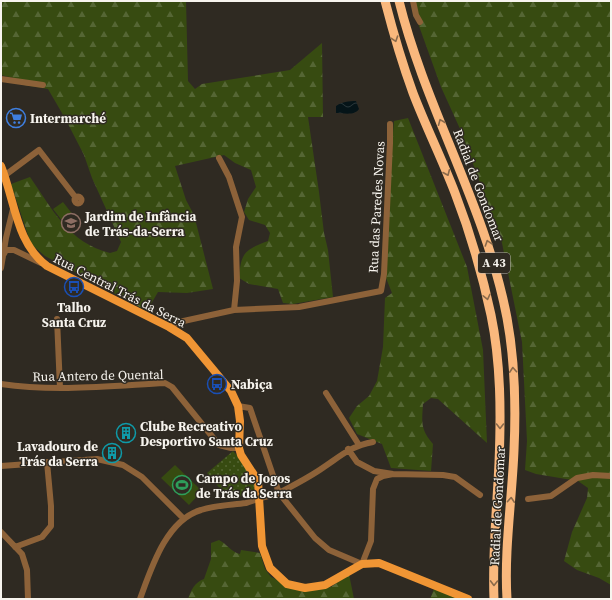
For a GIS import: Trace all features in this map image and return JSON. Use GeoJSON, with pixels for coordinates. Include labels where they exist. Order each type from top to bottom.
{"type":"FeatureCollection","features":[{"type":"Feature","properties":{"kind":"highway","name":"Radial de Gondomar"},"geometry":{"type":"LineString","coordinates":[[385,1],[392,31],[414,93],[455,193],[471,237],[491,316],[496,349],[500,405],[494,599]]}},
{"type":"Feature","properties":{"kind":"highway","name":"Radial de Gondomar"},"geometry":{"type":"LineString","coordinates":[[399,1],[406,28],[431,97],[480,218],[493,258],[507,318],[512,357],[515,406],[514,451],[508,539],[507,599]]}},
{"type":"Feature","properties":{"kind":"main road","name":"Rua Central Trás da Serra"},"geometry":{"type":"LineString","coordinates":[[1,166],[21,232],[30,250],[39,260],[47,266],[169,327],[187,338],[231,391],[238,406]]}},
{"type":"Feature","properties":{"kind":"main road"},"geometry":{"type":"LineString","coordinates":[[238,406],[240,421],[239,448],[241,455],[258,481],[262,546],[270,568],[287,584],[305,588],[325,585],[362,564],[379,563],[468,599]]}},
{"type":"Feature","properties":{"kind":"street"},"geometry":{"type":"LineString","coordinates":[[413,1],[416,16],[420,22]]}},
{"type":"Feature","properties":{"kind":"street"},"geometry":{"type":"LineString","coordinates":[[1,79],[43,85]]}},
{"type":"Feature","properties":{"kind":"street","name":"Rua das Paredes Novas"},"geometry":{"type":"LineString","coordinates":[[169,327],[179,322],[234,310],[299,308],[381,290],[384,274],[390,124]]}},
{"type":"Feature","properties":{"kind":"street"},"geometry":{"type":"LineString","coordinates":[[4,176],[40,150],[76,198]]}},
{"type":"Feature","properties":{"kind":"street"},"geometry":{"type":"LineString","coordinates":[[219,158],[230,177],[242,217],[236,247],[237,281],[234,310]]}},
{"type":"Feature","properties":{"kind":"street"},"geometry":{"type":"LineString","coordinates":[[1,268],[6,238],[12,217],[13,205]]}},
{"type":"Feature","properties":{"kind":"street"},"geometry":{"type":"LineString","coordinates":[[2,258],[6,250],[14,250],[47,266]]}},
{"type":"Feature","properties":{"kind":"street"},"geometry":{"type":"LineString","coordinates":[[21,254],[29,254],[30,250]]}},
{"type":"Feature","properties":{"kind":"street"},"geometry":{"type":"LineString","coordinates":[[57,319],[60,388]]}},
{"type":"Feature","properties":{"kind":"street","name":"Rua Antero de Quental"},"geometry":{"type":"LineString","coordinates":[[1,384],[22,387],[60,388],[164,384],[172,387],[219,445],[239,448]]}},
{"type":"Feature","properties":{"kind":"street"},"geometry":{"type":"LineString","coordinates":[[326,393],[359,445]]}},
{"type":"Feature","properties":{"kind":"street","name":"Rua Central Trás da Serra"},"geometry":{"type":"LineString","coordinates":[[238,406],[250,408],[279,493],[315,538],[329,550],[362,564]]}},
{"type":"Feature","properties":{"kind":"street"},"geometry":{"type":"LineString","coordinates":[[140,599],[154,563],[166,540],[184,519],[199,510],[249,502],[279,493],[323,467],[348,450],[359,445],[373,442]]}},
{"type":"Feature","properties":{"kind":"street"},"geometry":{"type":"LineString","coordinates":[[348,450],[357,462],[374,471],[394,474],[443,475],[455,477],[480,495]]}},
{"type":"Feature","properties":{"kind":"street"},"geometry":{"type":"LineString","coordinates":[[1,466],[97,459],[123,464],[142,477],[184,519]]}},
{"type":"Feature","properties":{"kind":"street"},"geometry":{"type":"LineString","coordinates":[[15,547],[42,537],[51,526],[51,506],[47,462]]}},
{"type":"Feature","properties":{"kind":"street"},"geometry":{"type":"LineString","coordinates":[[362,564],[371,541],[373,489],[377,479],[394,474]]}},
{"type":"Feature","properties":{"kind":"street"},"geometry":{"type":"LineString","coordinates":[[528,499],[551,496],[577,478],[593,475],[611,476]]}},
{"type":"Feature","properties":{"kind":"street"},"geometry":{"type":"LineString","coordinates":[[1,532],[22,554],[27,570],[28,599]]}},
{"type":"Feature","properties":{"kind":"green space"},"geometry":{"type":"Polygon","coordinates":[[[1,1],[186,1],[188,81],[195,89],[202,84],[290,70],[322,43],[323,117],[308,117],[324,233],[328,250],[333,297],[293,304],[283,303],[278,289],[249,284],[239,278],[241,263],[245,254],[254,247],[268,241],[270,233],[265,225],[249,220],[244,212],[248,199],[256,187],[251,170],[235,163],[224,155],[175,166],[186,200],[194,215],[213,289],[187,293],[158,292],[147,311],[45,256],[31,244],[11,184],[30,177],[54,213],[72,233],[83,241],[95,248],[110,253],[117,251],[121,242],[92,178],[84,155],[48,89],[24,85],[18,79],[1,75],[1,1]]]}},
{"type":"Feature","properties":{"kind":"green space"},"geometry":{"type":"Polygon","coordinates":[[[410,1],[611,1],[611,585],[599,578],[577,570],[564,561],[572,532],[587,498],[588,488],[578,481],[536,474],[525,470],[527,441],[522,342],[502,243],[461,131],[441,87],[410,1]]]}},
{"type":"Feature","properties":{"kind":"green space"},"geometry":{"type":"Polygon","coordinates":[[[408,118],[467,267],[483,350],[487,443],[438,399],[431,398],[423,404],[422,421],[426,434],[433,444],[431,471],[391,468],[382,444],[357,434],[349,418],[357,406],[369,396],[377,381],[383,347],[385,298],[392,293],[386,278],[390,169],[394,121],[408,118]]]}},
{"type":"Feature","properties":{"kind":"green space","name":"Jardim de Infância de Trás-da-Serra"},"geometry":{"type":"Polygon","coordinates":[[[63,202],[77,220],[67,227],[53,209],[63,202]]]}},
{"type":"Feature","properties":{"kind":"green space"},"geometry":{"type":"Polygon","coordinates":[[[233,451],[247,468],[252,477],[255,488],[246,495],[227,497],[207,473],[233,451]]]}},
{"type":"Feature","properties":{"kind":"green space","name":"Campo de Jogos de Trás da Serra"},"geometry":{"type":"Polygon","coordinates":[[[175,465],[202,491],[189,505],[161,478],[175,465]]]}},
{"type":"Feature","properties":{"kind":"green space"},"geometry":{"type":"Polygon","coordinates":[[[219,540],[234,552],[240,554],[241,550],[260,553],[265,569],[271,577],[304,591],[331,587],[349,574],[354,599],[188,599],[190,592],[198,582],[204,579],[211,559],[211,543],[219,540]]]}},
{"type":"Feature","properties":{"kind":"green space"},"geometry":{"type":"Polygon","coordinates":[[[434,589],[461,599],[430,599],[434,589]]]}},
{"type":"Feature","properties":{"kind":"water"},"geometry":{"type":"Polygon","coordinates":[[[356,101],[359,109],[355,113],[336,113],[336,106],[345,102],[356,101]]]}},
{"type":"Feature","properties":{"kind":"place","name":"Intermarché"},"geometry":{"type":"Point","coordinates":[16,118]}},
{"type":"Feature","properties":{"kind":"place","name":"Jardim de Infância de Trás-da-Serra"},"geometry":{"type":"Point","coordinates":[71,223]}},
{"type":"Feature","properties":{"kind":"place","name":"Talho Santa Cruz"},"geometry":{"type":"Point","coordinates":[74,287]}},
{"type":"Feature","properties":{"kind":"place","name":"Nabiça"},"geometry":{"type":"Point","coordinates":[217,384]}},
{"type":"Feature","properties":{"kind":"place","name":"Clube Recreativo Desportivo Santa Cruz"},"geometry":{"type":"Point","coordinates":[126,433]}},
{"type":"Feature","properties":{"kind":"place","name":"Lavadouro de Trás da Serra"},"geometry":{"type":"Point","coordinates":[112,453]}},
{"type":"Feature","properties":{"kind":"place","name":"Campo de Jogos de Trás da Serra"},"geometry":{"type":"Point","coordinates":[182,485]}}]}
